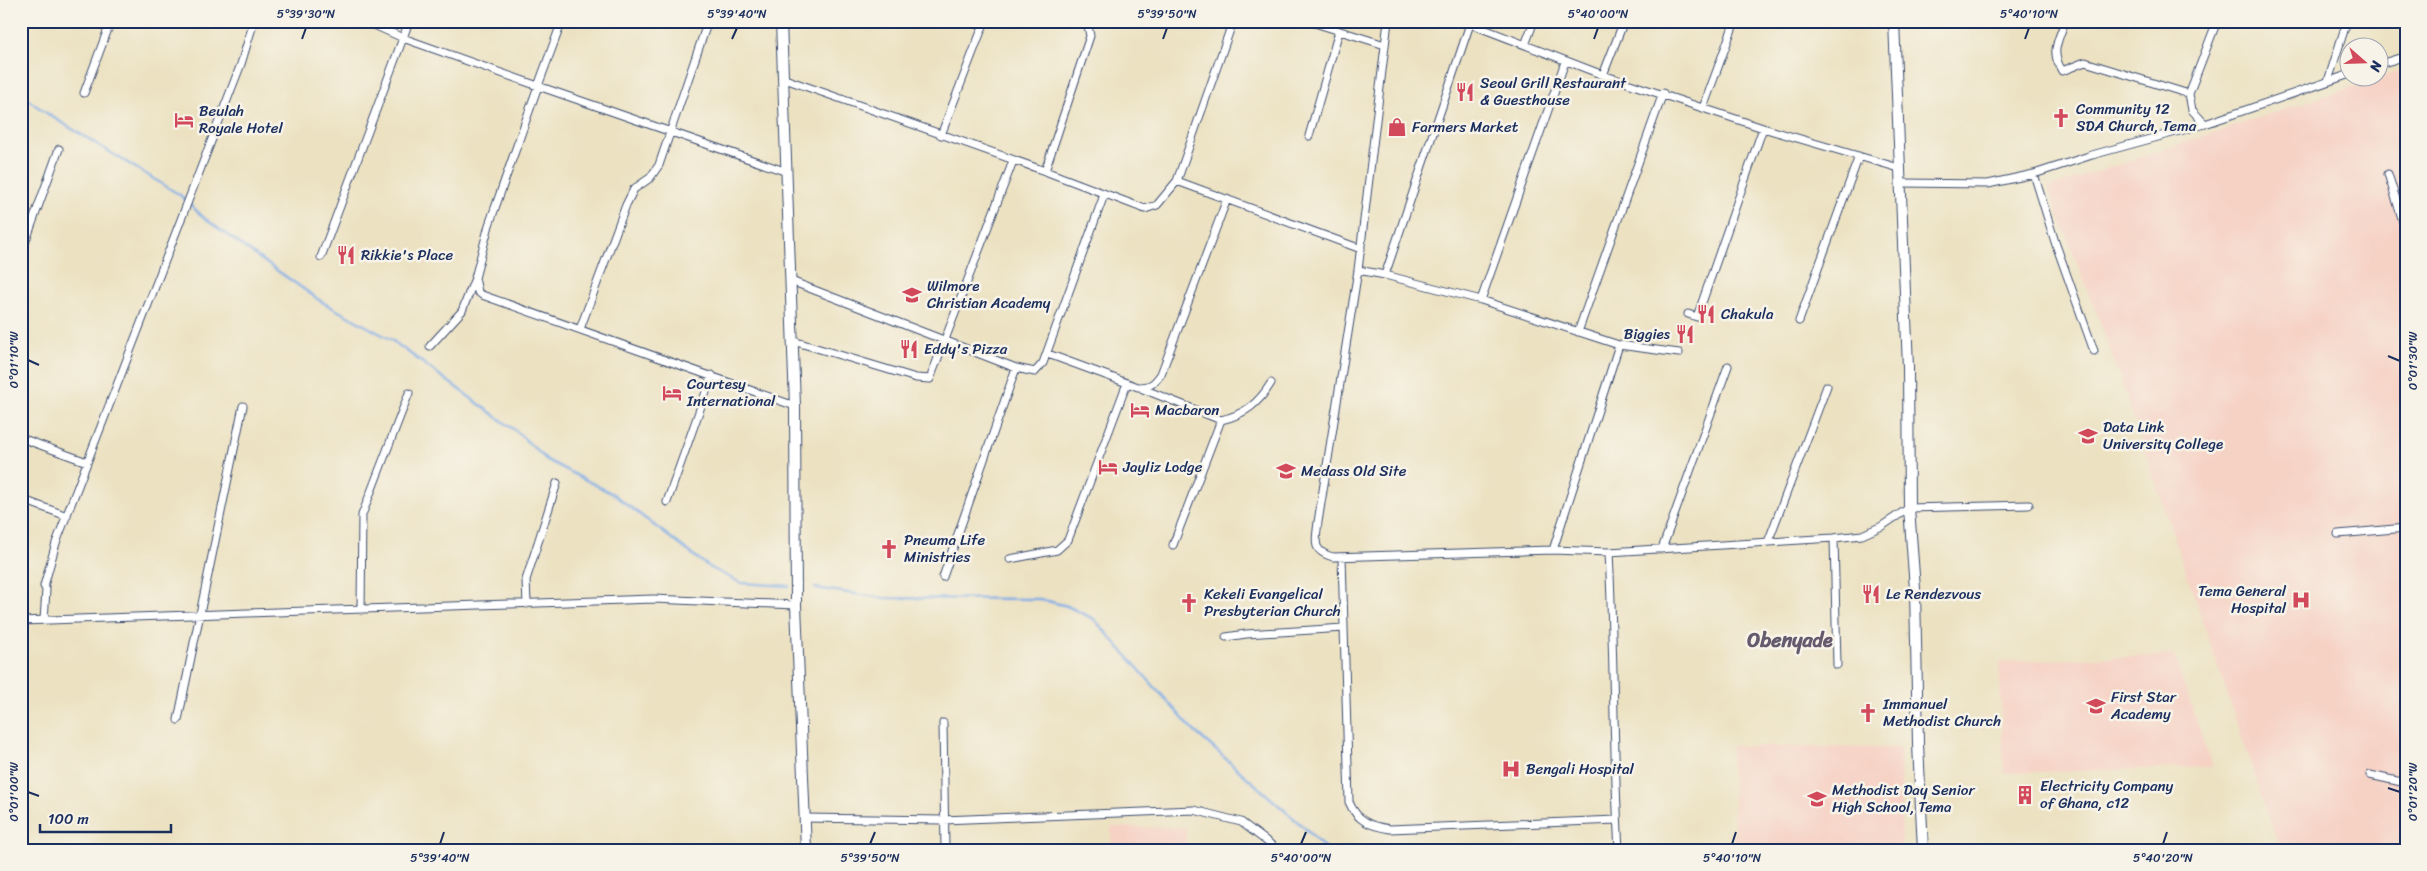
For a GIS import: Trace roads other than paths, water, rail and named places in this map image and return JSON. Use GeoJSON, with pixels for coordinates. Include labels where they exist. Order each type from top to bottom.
{"type":"FeatureCollection","features":[{"type":"Feature","properties":{"kind":"street"},"geometry":{"type":"LineString","coordinates":[[84,93],[111,21]]}},
{"type":"Feature","properties":{"kind":"street"},"geometry":{"type":"LineString","coordinates":[[44,620],[46,590],[44,586],[67,516],[242,64],[254,21]]}},
{"type":"Feature","properties":{"kind":"street"},"geometry":{"type":"LineString","coordinates":[[365,21],[403,38],[788,172]]}},
{"type":"Feature","properties":{"kind":"street"},"geometry":{"type":"LineString","coordinates":[[321,257],[410,21]]}},
{"type":"Feature","properties":{"kind":"street"},"geometry":{"type":"LineString","coordinates":[[430,346],[462,311],[475,278],[490,226],[562,21]]}},
{"type":"Feature","properties":{"kind":"street"},"geometry":{"type":"LineString","coordinates":[[580,329],[626,205],[634,189],[650,178],[659,165],[708,21]]}},
{"type":"Feature","properties":{"kind":"street"},"geometry":{"type":"LineString","coordinates":[[781,21],[782,78],[788,172],[795,406],[796,605],[806,850]]}},
{"type":"Feature","properties":{"kind":"street"},"geometry":{"type":"LineString","coordinates":[[941,135],[985,21]]}},
{"type":"Feature","properties":{"kind":"street"},"geometry":{"type":"LineString","coordinates":[[1045,171],[1090,36],[1087,21]]}},
{"type":"Feature","properties":{"kind":"street"},"geometry":{"type":"LineString","coordinates":[[782,78],[1045,171],[1145,209],[1157,205],[1177,181],[1233,21]]}},
{"type":"Feature","properties":{"kind":"street"},"geometry":{"type":"LineString","coordinates":[[1308,21],[1385,45]]}},
{"type":"Feature","properties":{"kind":"street"},"geometry":{"type":"LineString","coordinates":[[1388,21],[1361,249],[1316,537],[1316,545],[1321,552],[1333,557],[1552,550],[1609,552],[1834,538],[1862,535],[1882,526],[1910,508],[2029,506]]}},
{"type":"Feature","properties":{"kind":"street"},"geometry":{"type":"LineString","coordinates":[[1525,45],[1534,21]]}},
{"type":"Feature","properties":{"kind":"street"},"geometry":{"type":"LineString","coordinates":[[1603,75],[1624,21]]}},
{"type":"Feature","properties":{"kind":"street"},"geometry":{"type":"LineString","coordinates":[[1703,108],[1735,21]]}},
{"type":"Feature","properties":{"kind":"street"},"geometry":{"type":"LineString","coordinates":[[1894,21],[1908,367],[1910,508],[1915,589],[1918,744],[1923,850]]}},
{"type":"Feature","properties":{"kind":"street"},"geometry":{"type":"LineString","coordinates":[[2066,21],[2055,49],[2055,59],[2062,71],[2085,62],[2189,94]]}},
{"type":"Feature","properties":{"kind":"street"},"geometry":{"type":"LineString","coordinates":[[2205,124],[2192,110],[2189,94],[2217,21]]}},
{"type":"Feature","properties":{"kind":"street"},"geometry":{"type":"LineString","coordinates":[[2328,81],[2347,21]]}},
{"type":"Feature","properties":{"kind":"street"},"geometry":{"type":"LineString","coordinates":[[1385,275],[1467,23],[1603,75],[1763,128],[1899,168]]}},
{"type":"Feature","properties":{"kind":"street"},"geometry":{"type":"LineString","coordinates":[[1308,136],[1339,31]]}},
{"type":"Feature","properties":{"kind":"street"},"geometry":{"type":"LineString","coordinates":[[2390,61],[2406,56]]}},
{"type":"Feature","properties":{"kind":"street"},"geometry":{"type":"LineString","coordinates":[[1481,300],[1565,62]]}},
{"type":"Feature","properties":{"kind":"street"},"geometry":{"type":"LineString","coordinates":[[1901,182],[1988,184],[2034,174],[2092,155],[2205,124],[2340,77]]}},
{"type":"Feature","properties":{"kind":"street"},"geometry":{"type":"LineString","coordinates":[[1578,332],[1662,93]]}},
{"type":"Feature","properties":{"kind":"street"},"geometry":{"type":"LineString","coordinates":[[1688,314],[1697,317],[1763,128]]}},
{"type":"Feature","properties":{"kind":"street"},"geometry":{"type":"LineString","coordinates":[[21,254],[59,149]]}},
{"type":"Feature","properties":{"kind":"street"},"geometry":{"type":"LineString","coordinates":[[1799,321],[1859,156]]}},
{"type":"Feature","properties":{"kind":"street"},"geometry":{"type":"LineString","coordinates":[[793,341],[930,380],[1013,161]]}},
{"type":"Feature","properties":{"kind":"street"},"geometry":{"type":"LineString","coordinates":[[2034,174],[2055,242],[2094,351]]}},
{"type":"Feature","properties":{"kind":"street"},"geometry":{"type":"LineString","coordinates":[[2388,174],[2406,231]]}},
{"type":"Feature","properties":{"kind":"street"},"geometry":{"type":"LineString","coordinates":[[1177,181],[1361,249]]}},
{"type":"Feature","properties":{"kind":"street"},"geometry":{"type":"LineString","coordinates":[[791,280],[1016,368],[1034,372],[1043,363],[1048,354],[1104,195]]}},
{"type":"Feature","properties":{"kind":"street"},"geometry":{"type":"LineString","coordinates":[[1138,387],[1148,387],[1155,383],[1161,374],[1228,199]]}},
{"type":"Feature","properties":{"kind":"street"},"geometry":{"type":"LineString","coordinates":[[1358,270],[1385,275],[1481,300],[1619,345],[1679,353]]}},
{"type":"Feature","properties":{"kind":"street"},"geometry":{"type":"LineString","coordinates":[[475,278],[478,292],[482,295],[795,406]]}},
{"type":"Feature","properties":{"kind":"street"},"geometry":{"type":"LineString","coordinates":[[1552,550],[1619,345]]}},
{"type":"Feature","properties":{"kind":"street"},"geometry":{"type":"LineString","coordinates":[[1048,354],[1221,420],[1238,416],[1254,403],[1271,383]]}},
{"type":"Feature","properties":{"kind":"street"},"geometry":{"type":"LineString","coordinates":[[1662,549],[1728,366]]}},
{"type":"Feature","properties":{"kind":"street"},"geometry":{"type":"LineString","coordinates":[[943,577],[1016,368]]}},
{"type":"Feature","properties":{"kind":"street"},"geometry":{"type":"LineString","coordinates":[[668,502],[712,375]]}},
{"type":"Feature","properties":{"kind":"street"},"geometry":{"type":"LineString","coordinates":[[1010,559],[1057,550],[1068,540],[1127,383]]}},
{"type":"Feature","properties":{"kind":"street"},"geometry":{"type":"LineString","coordinates":[[1768,542],[1827,386]]}},
{"type":"Feature","properties":{"kind":"street"},"geometry":{"type":"LineString","coordinates":[[361,610],[362,515],[409,393]]}},
{"type":"Feature","properties":{"kind":"street"},"geometry":{"type":"LineString","coordinates":[[178,720],[243,406]]}},
{"type":"Feature","properties":{"kind":"street"},"geometry":{"type":"LineString","coordinates":[[1173,545],[1221,420]]}},
{"type":"Feature","properties":{"kind":"street"},"geometry":{"type":"LineString","coordinates":[[21,438],[87,462]]}},
{"type":"Feature","properties":{"kind":"street"},"geometry":{"type":"LineString","coordinates":[[527,604],[526,580],[557,484]]}},
{"type":"Feature","properties":{"kind":"street"},"geometry":{"type":"LineString","coordinates":[[21,499],[67,516]]}},
{"type":"Feature","properties":{"kind":"street"},"geometry":{"type":"LineString","coordinates":[[2338,534],[2406,528]]}},
{"type":"Feature","properties":{"kind":"street"},"geometry":{"type":"LineString","coordinates":[[1834,538],[1837,665]]}},
{"type":"Feature","properties":{"kind":"street"},"geometry":{"type":"LineString","coordinates":[[1609,552],[1614,652],[1614,733],[1619,850]]}},
{"type":"Feature","properties":{"kind":"street"},"geometry":{"type":"LineString","coordinates":[[1342,557],[1349,802],[1354,815],[1364,822],[1390,829],[1617,820]]}},
{"type":"Feature","properties":{"kind":"street"},"geometry":{"type":"LineString","coordinates":[[21,621],[653,600],[796,605]]}},
{"type":"Feature","properties":{"kind":"street"},"geometry":{"type":"LineString","coordinates":[[1226,637],[1344,628]]}},
{"type":"Feature","properties":{"kind":"street"},"geometry":{"type":"LineString","coordinates":[[943,723],[943,820],[945,850]]}},
{"type":"Feature","properties":{"kind":"street"},"geometry":{"type":"LineString","coordinates":[[2370,775],[2406,782]]}},
{"type":"Feature","properties":{"kind":"street"},"geometry":{"type":"LineString","coordinates":[[804,818],[943,820],[1194,810],[1241,822],[1278,850]]}},
{"type":"Feature","properties":{"kind":"waterway"},"geometry":{"type":"LineString","coordinates":[[21,95],[51,116],[180,195],[204,218],[322,302],[390,339],[516,431],[547,460],[613,494],[709,567],[741,583],[789,586]]}},
{"type":"Feature","properties":{"kind":"waterway"},"geometry":{"type":"LineString","coordinates":[[815,588],[883,598],[1040,599],[1067,606],[1094,619],[1193,730],[1307,830],[1326,850]]}},
{"type":"Feature","properties":{"kind":"place","name":"Seoul Grill Restaurant & Guesthouse"},"geometry":{"type":"Point","coordinates":[1465,92]}},
{"type":"Feature","properties":{"kind":"place","name":"Community 12 SDA Church, Tema"},"geometry":{"type":"Point","coordinates":[2061,118]}},
{"type":"Feature","properties":{"kind":"place","name":"Beulah Royale Hotel"},"geometry":{"type":"Point","coordinates":[184,120]}},
{"type":"Feature","properties":{"kind":"place","name":"Farmers Market"},"geometry":{"type":"Point","coordinates":[1397,127]}},
{"type":"Feature","properties":{"kind":"place","name":"Rikkie's Place"},"geometry":{"type":"Point","coordinates":[346,255]}},
{"type":"Feature","properties":{"kind":"place","name":"Wilmore Christian Academy"},"geometry":{"type":"Point","coordinates":[912,295]}},
{"type":"Feature","properties":{"kind":"place","name":"Chakula"},"geometry":{"type":"Point","coordinates":[1706,314]}},
{"type":"Feature","properties":{"kind":"place","name":"Biggies"},"geometry":{"type":"Point","coordinates":[1685,334]}},
{"type":"Feature","properties":{"kind":"place","name":"Eddy's Pizza"},"geometry":{"type":"Point","coordinates":[909,349]}},
{"type":"Feature","properties":{"kind":"place","name":"Courtesy International"},"geometry":{"type":"Point","coordinates":[672,393]}},
{"type":"Feature","properties":{"kind":"place","name":"Macbaron"},"geometry":{"type":"Point","coordinates":[1140,410]}},
{"type":"Feature","properties":{"kind":"place","name":"Data Link University College"},"geometry":{"type":"Point","coordinates":[2088,436]}},
{"type":"Feature","properties":{"kind":"place","name":"Jayliz Lodge"},"geometry":{"type":"Point","coordinates":[1108,467]}},
{"type":"Feature","properties":{"kind":"place","name":"Medass Old Site"},"geometry":{"type":"Point","coordinates":[1286,471]}},
{"type":"Feature","properties":{"kind":"place","name":"Pneuma Life Ministries"},"geometry":{"type":"Point","coordinates":[889,549]}},
{"type":"Feature","properties":{"kind":"place","name":"Le Rendezvous"},"geometry":{"type":"Point","coordinates":[1871,594]}},
{"type":"Feature","properties":{"kind":"place","name":"Tema General Hospital"},"geometry":{"type":"Point","coordinates":[2301,600]}},
{"type":"Feature","properties":{"kind":"place","name":"Kekeli Evangelical Presbyterian Church"},"geometry":{"type":"Point","coordinates":[1189,603]}},
{"type":"Feature","properties":{"kind":"place","name":"First Star Academy"},"geometry":{"type":"Point","coordinates":[2096,706]}},
{"type":"Feature","properties":{"kind":"place","name":"Immanuel Methodist Church"},"geometry":{"type":"Point","coordinates":[1868,713]}},
{"type":"Feature","properties":{"kind":"place","name":"Bengali Hospital"},"geometry":{"type":"Point","coordinates":[1511,769]}},
{"type":"Feature","properties":{"kind":"place","name":"Electricity Company of Ghana, c12"},"geometry":{"type":"Point","coordinates":[2025,795]}},
{"type":"Feature","properties":{"kind":"place","name":"Methodist Day Senior High School, Tema"},"geometry":{"type":"Point","coordinates":[1817,799]}},
{"type":"Feature","properties":{"kind":"district","name":"Obenyade"},"geometry":{"type":"Point","coordinates":[1790,640]}}]}
